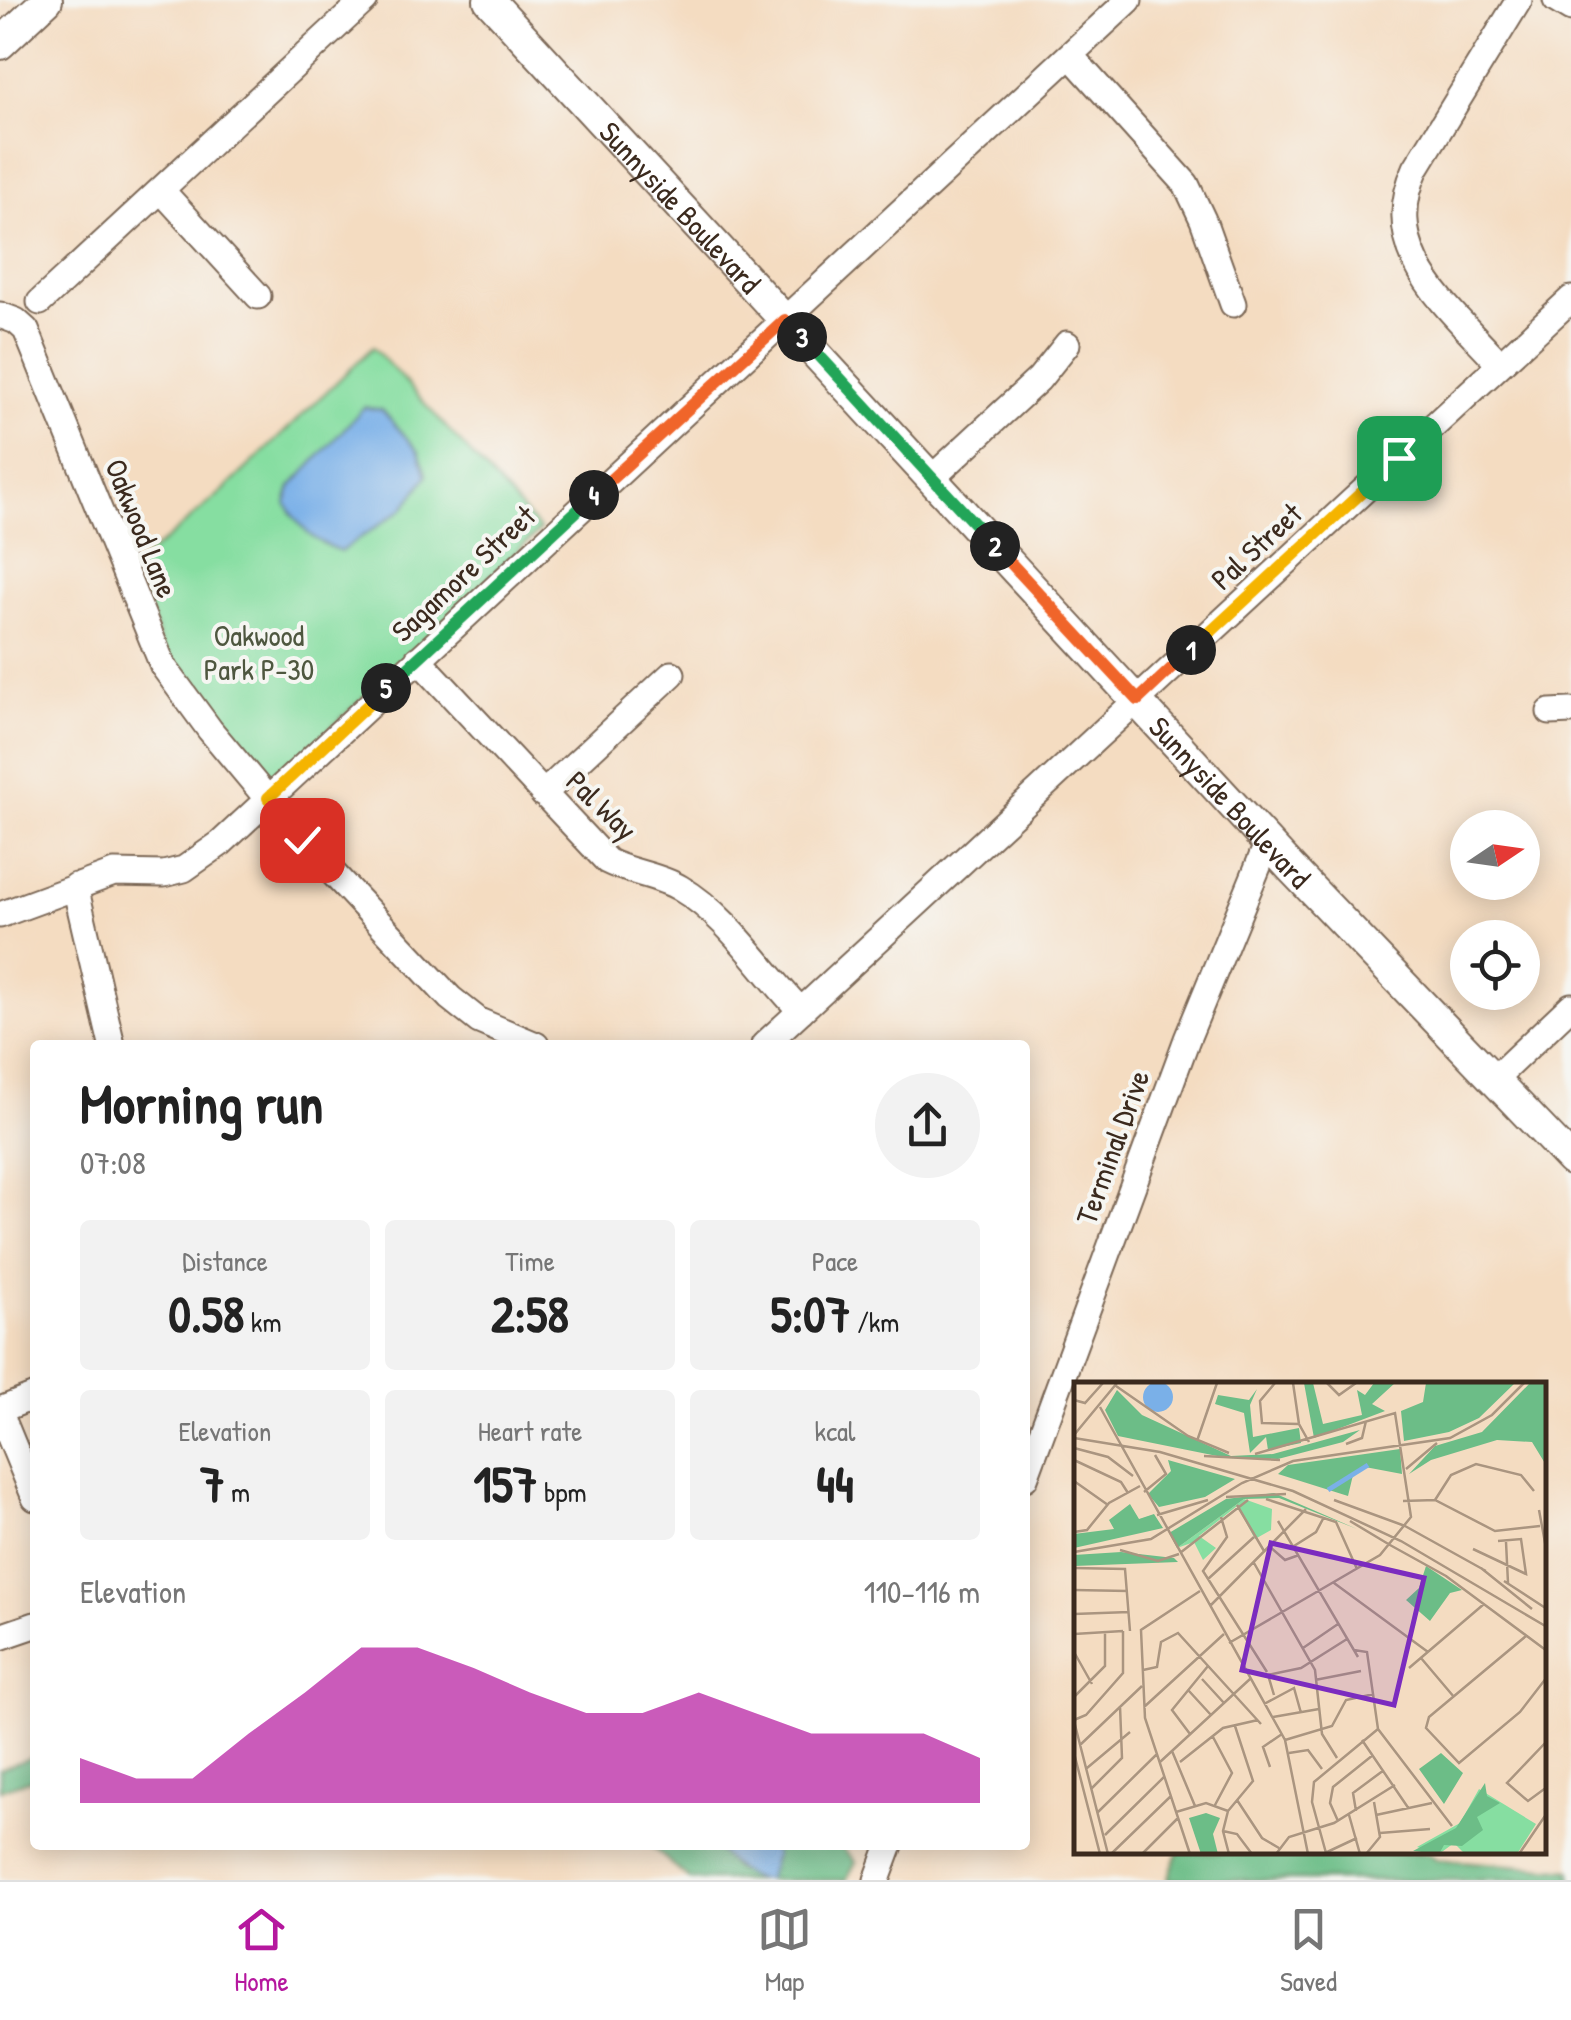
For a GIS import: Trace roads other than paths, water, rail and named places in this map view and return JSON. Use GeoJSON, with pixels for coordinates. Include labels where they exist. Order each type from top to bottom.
{"type":"FeatureCollection","features":[{"type":"Feature","properties":{"kind":"main road"},"geometry":{"type":"LineString","coordinates":[[0,44],[47,0]]}},
{"type":"Feature","properties":{"kind":"main road","name":"Sunnyside Boulevard"},"geometry":{"type":"LineString","coordinates":[[488,0],[1268,842],[1571,1160]]}},
{"type":"Feature","properties":{"kind":"street"},"geometry":{"type":"LineString","coordinates":[[40,302],[365,0]]}},
{"type":"Feature","properties":{"kind":"street","name":"Sagamore Street"},"geometry":{"type":"LineString","coordinates":[[0,915],[114,873],[164,874],[184,869],[221,843],[1129,0]]}},
{"type":"Feature","properties":{"kind":"street"},"geometry":{"type":"LineString","coordinates":[[1500,364],[1421,275],[1409,250],[1404,214],[1408,185],[1416,168],[1519,0]]}},
{"type":"Feature","properties":{"kind":"street"},"geometry":{"type":"LineString","coordinates":[[1556,0],[1571,9]]}},
{"type":"Feature","properties":{"kind":"street"},"geometry":{"type":"LineString","coordinates":[[1070,55],[1186,184],[1234,304]]}},
{"type":"Feature","properties":{"kind":"street"},"geometry":{"type":"LineString","coordinates":[[161,190],[258,296]]}},
{"type":"Feature","properties":{"kind":"street","name":"Pal Street"},"geometry":{"type":"LineString","coordinates":[[769,1040],[1571,299]]}},
{"type":"Feature","properties":{"kind":"street","name":"Oakwood Lane"},"geometry":{"type":"LineString","coordinates":[[2,315],[26,330],[163,666],[210,730],[302,840],[450,998],[479,1021],[524,1040]]}},
{"type":"Feature","properties":{"kind":"street"},"geometry":{"type":"LineString","coordinates":[[932,478],[1038,379],[1068,344]]}},
{"type":"Feature","properties":{"kind":"street","name":"Pal Way"},"geometry":{"type":"LineString","coordinates":[[418,658],[607,861],[626,871],[675,884],[695,897],[801,1011]]}},
{"type":"Feature","properties":{"kind":"street"},"geometry":{"type":"LineString","coordinates":[[544,794],[672,674]]}},
{"type":"Feature","properties":{"kind":"street","name":"Terminal Drive"},"geometry":{"type":"LineString","coordinates":[[1030,1464],[1187,1039],[1268,842]]}},
{"type":"Feature","properties":{"kind":"street"},"geometry":{"type":"LineString","coordinates":[[75,886],[111,1040]]}},
{"type":"Feature","properties":{"kind":"street"},"geometry":{"type":"LineString","coordinates":[[1493,1080],[1571,1006]]}},
{"type":"Feature","properties":{"kind":"street"},"geometry":{"type":"LineString","coordinates":[[30,1398],[0,1411],[30,1486]]}},
{"type":"Feature","properties":{"kind":"street"},"geometry":{"type":"LineString","coordinates":[[0,1637],[30,1626]]}},
{"type":"Feature","properties":{"kind":"street"},"geometry":{"type":"LineString","coordinates":[[877,1880],[888,1850]]}},
{"type":"Feature","properties":{"kind":"water"},"geometry":{"type":"Polygon","coordinates":[[[364,407],[382,410],[419,452],[427,476],[404,508],[341,551],[308,533],[286,503],[291,487],[364,407]]]}},
{"type":"Feature","properties":{"kind":"water"},"geometry":{"type":"Polygon","coordinates":[[[717,1850],[772,1850],[775,1855],[767,1880],[743,1873],[717,1850]]]}},
{"type":"Feature","properties":{"kind":"park label","name":"Oakwood Park P-30"},"geometry":{"type":"Point","coordinates":[259,652]}}]}
